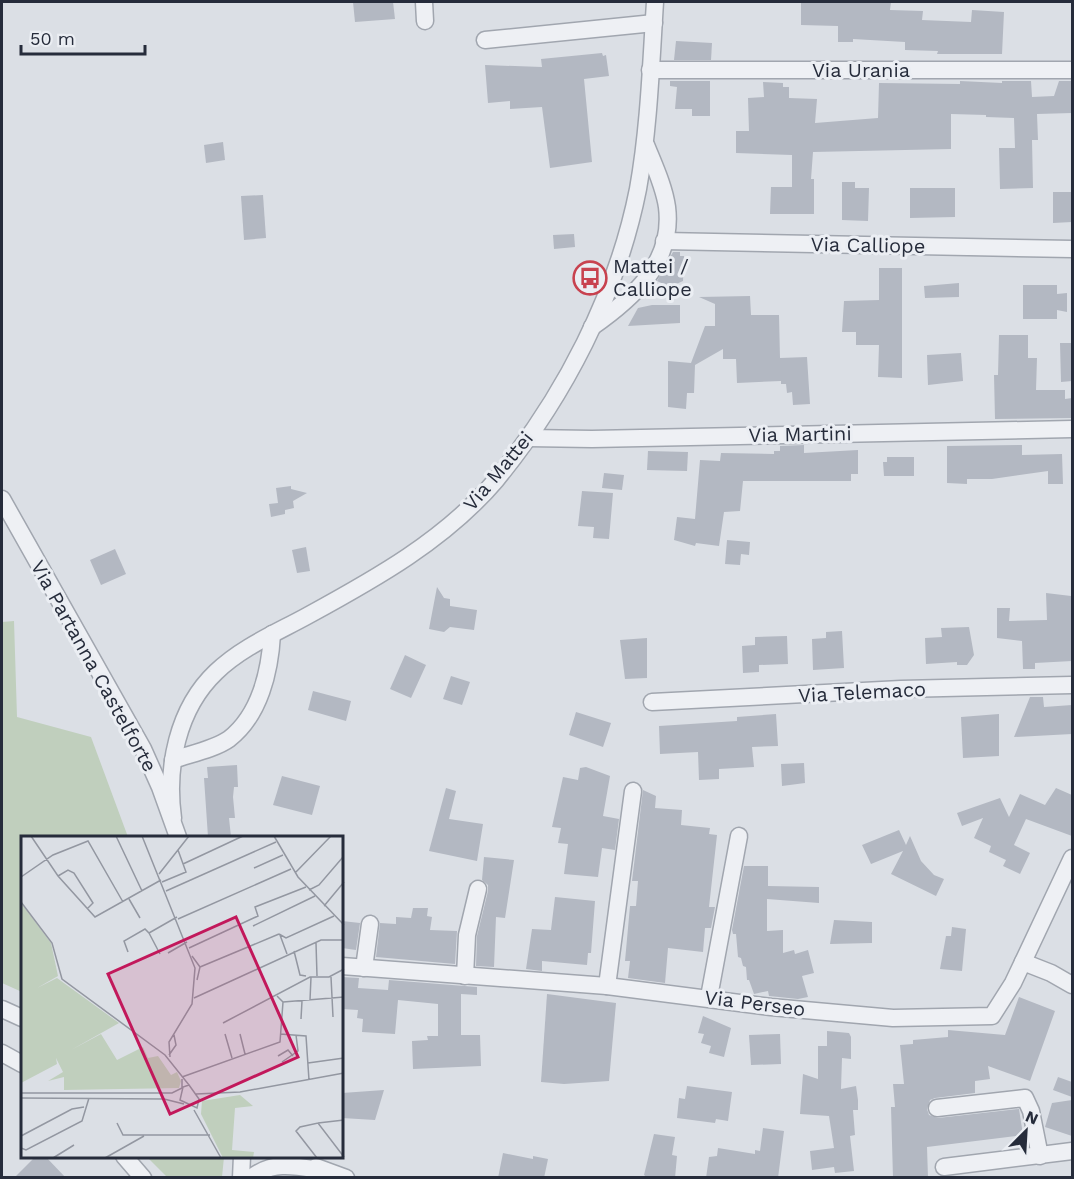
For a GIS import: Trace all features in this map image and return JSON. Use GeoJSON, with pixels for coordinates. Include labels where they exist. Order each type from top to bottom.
{"type":"FeatureCollection","features":[{"type":"Feature","properties":{"kind":"street"},"geometry":{"type":"LineString","coordinates":[[424,2],[425,21]]}},
{"type":"Feature","properties":{"kind":"street","name":"Via Mattei"},"geometry":{"type":"LineString","coordinates":[[173,818],[170,788],[173,760],[189,710],[214,673],[244,650],[367,582],[444,531],[480,497],[528,438],[561,386],[613,278],[627,236],[645,140],[655,2]]}},
{"type":"Feature","properties":{"kind":"street"},"geometry":{"type":"LineString","coordinates":[[485,40],[654,23]]}},
{"type":"Feature","properties":{"kind":"street","name":"Via Urania"},"geometry":{"type":"LineString","coordinates":[[650,70],[1072,70]]}},
{"type":"Feature","properties":{"kind":"street"},"geometry":{"type":"LineString","coordinates":[[591,327],[626,303],[639,289],[660,255],[664,241],[667,208],[645,140]]}},
{"type":"Feature","properties":{"kind":"street","name":"Via Calliope"},"geometry":{"type":"LineString","coordinates":[[664,241],[1072,249]]}},
{"type":"Feature","properties":{"kind":"street","name":"Via Martini"},"geometry":{"type":"LineString","coordinates":[[528,438],[592,439],[1072,429]]}},
{"type":"Feature","properties":{"kind":"street","name":"Via Partanna Castelforte"},"geometry":{"type":"LineString","coordinates":[[2,499],[137,738],[173,818],[178,836]]}},
{"type":"Feature","properties":{"kind":"street"},"geometry":{"type":"LineString","coordinates":[[173,760],[228,740],[252,714],[271,662],[272,634]]}},
{"type":"Feature","properties":{"kind":"street","name":"Via Telemaco"},"geometry":{"type":"LineString","coordinates":[[652,702],[901,689],[1072,685]]}},
{"type":"Feature","properties":{"kind":"street"},"geometry":{"type":"LineString","coordinates":[[607,986],[633,791]]}},
{"type":"Feature","properties":{"kind":"street"},"geometry":{"type":"LineString","coordinates":[[709,997],[739,836]]}},
{"type":"Feature","properties":{"kind":"street","name":"Via Perseo"},"geometry":{"type":"LineString","coordinates":[[344,966],[607,986],[709,997],[771,1007],[893,1018],[992,1016],[1013,983],[1072,858]]}},
{"type":"Feature","properties":{"kind":"street"},"geometry":{"type":"LineString","coordinates":[[465,976],[466,935],[478,889]]}},
{"type":"Feature","properties":{"kind":"street"},"geometry":{"type":"LineString","coordinates":[[364,968],[370,924]]}},
{"type":"Feature","properties":{"kind":"street"},"geometry":{"type":"LineString","coordinates":[[1023,962],[1051,973],[1072,985]]}},
{"type":"Feature","properties":{"kind":"street"},"geometry":{"type":"LineString","coordinates":[[2,1009],[21,1018]]}},
{"type":"Feature","properties":{"kind":"street"},"geometry":{"type":"LineString","coordinates":[[2,1053],[21,1063]]}},
{"type":"Feature","properties":{"kind":"street"},"geometry":{"type":"LineString","coordinates":[[937,1108],[1025,1098],[1031,1111],[1040,1155]]}},
{"type":"Feature","properties":{"kind":"street"},"geometry":{"type":"LineString","coordinates":[[944,1167],[1072,1151]]}},
{"type":"Feature","properties":{"kind":"street"},"geometry":{"type":"LineString","coordinates":[[126,1158],[142,1178]]}},
{"type":"Feature","properties":{"kind":"street"},"geometry":{"type":"LineString","coordinates":[[241,1178],[242,1158]]}},
{"type":"Feature","properties":{"kind":"street"},"geometry":{"type":"LineString","coordinates":[[297,1158],[346,1178]]}},
{"type":"Feature","properties":{"kind":"street"},"geometry":{"type":"LineString","coordinates":[[251,1178],[260,1170],[278,1165],[326,1171]]}},
{"type":"Feature","properties":{"kind":"green space"},"geometry":{"type":"Polygon","coordinates":[[[14,621],[17,717],[91,737],[128,836],[21,836],[21,992],[2,983],[2,622],[14,621]]]}},
{"type":"Feature","properties":{"kind":"green space"},"geometry":{"type":"Polygon","coordinates":[[[148,1158],[224,1158],[222,1177],[167,1177],[148,1158]]]}},
{"type":"Feature","properties":{"kind":"building"},"geometry":{"type":"Polygon","coordinates":[[[353,2],[393,2],[395,19],[355,22],[353,2]]]}},
{"type":"Feature","properties":{"kind":"building"},"geometry":{"type":"Polygon","coordinates":[[[801,2],[891,2],[890,10],[923,11],[922,20],[971,22],[972,10],[1004,12],[1002,54],[937,54],[938,51],[905,50],[905,42],[853,39],[853,42],[838,42],[838,26],[801,25],[801,2]]]}},
{"type":"Feature","properties":{"kind":"building"},"geometry":{"type":"Polygon","coordinates":[[[676,41],[712,43],[711,60],[674,60],[676,41]]]}},
{"type":"Feature","properties":{"kind":"building"},"geometry":{"type":"Polygon","coordinates":[[[602,53],[603,56],[606,55],[609,76],[584,79],[592,162],[550,168],[542,107],[510,109],[510,101],[488,103],[485,65],[542,67],[541,59],[602,53]]]}},
{"type":"Feature","properties":{"kind":"building"},"geometry":{"type":"Polygon","coordinates":[[[670,81],[710,81],[710,116],[692,116],[692,109],[675,109],[677,87],[670,86],[670,81]]]}},
{"type":"Feature","properties":{"kind":"building"},"geometry":{"type":"Polygon","coordinates":[[[960,81],[1002,83],[1002,81],[1031,81],[1032,97],[1054,96],[1059,81],[1072,81],[1072,113],[1037,114],[1038,140],[1032,140],[1033,188],[1000,189],[999,148],[1015,148],[1014,118],[951,114],[951,149],[813,152],[811,179],[814,179],[814,214],[770,214],[771,187],[792,187],[792,155],[736,153],[736,131],[749,131],[748,98],[764,97],[763,82],[783,83],[783,87],[789,87],[789,98],[817,99],[815,123],[878,118],[879,83],[960,84],[960,81]]]}},
{"type":"Feature","properties":{"kind":"building"},"geometry":{"type":"Polygon","coordinates":[[[223,142],[225,160],[206,163],[204,145],[223,142]]]}},
{"type":"Feature","properties":{"kind":"building"},"geometry":{"type":"Polygon","coordinates":[[[842,182],[855,182],[855,188],[869,188],[868,221],[842,220],[842,182]]]}},
{"type":"Feature","properties":{"kind":"building"},"geometry":{"type":"Polygon","coordinates":[[[910,188],[955,188],[955,217],[910,218],[910,188]]]}},
{"type":"Feature","properties":{"kind":"building"},"geometry":{"type":"Polygon","coordinates":[[[1053,192],[1072,192],[1072,222],[1053,223],[1053,192]]]}},
{"type":"Feature","properties":{"kind":"building"},"geometry":{"type":"Polygon","coordinates":[[[263,195],[266,238],[244,240],[241,196],[263,195]]]}},
{"type":"Feature","properties":{"kind":"building"},"geometry":{"type":"Polygon","coordinates":[[[574,234],[575,247],[554,249],[553,235],[574,234]]]}},
{"type":"Feature","properties":{"kind":"building"},"geometry":{"type":"Polygon","coordinates":[[[673,252],[680,252],[680,256],[684,256],[683,281],[670,287],[657,281],[673,252]]]}},
{"type":"Feature","properties":{"kind":"building"},"geometry":{"type":"Polygon","coordinates":[[[879,268],[902,268],[902,378],[878,377],[879,345],[856,345],[856,332],[842,332],[844,301],[879,300],[879,268]]]}},
{"type":"Feature","properties":{"kind":"building"},"geometry":{"type":"Polygon","coordinates":[[[959,283],[959,297],[925,298],[924,286],[959,283]]]}},
{"type":"Feature","properties":{"kind":"building"},"geometry":{"type":"Polygon","coordinates":[[[1023,285],[1057,285],[1057,294],[1067,293],[1067,312],[1057,310],[1057,319],[1023,319],[1023,285]]]}},
{"type":"Feature","properties":{"kind":"building"},"geometry":{"type":"Polygon","coordinates":[[[750,296],[751,315],[779,315],[780,358],[807,357],[810,404],[793,405],[792,392],[787,393],[786,384],[781,384],[781,381],[737,383],[736,359],[723,359],[723,349],[695,365],[694,393],[687,393],[686,409],[668,407],[668,361],[691,363],[705,326],[715,326],[715,304],[699,297],[750,296]]]}},
{"type":"Feature","properties":{"kind":"building"},"geometry":{"type":"Polygon","coordinates":[[[652,305],[680,305],[680,323],[628,326],[638,308],[652,305]]]}},
{"type":"Feature","properties":{"kind":"building"},"geometry":{"type":"Polygon","coordinates":[[[999,335],[1028,335],[1028,358],[1037,358],[1036,390],[1065,390],[1065,399],[1072,398],[1072,418],[995,419],[994,375],[998,375],[999,335]]]}},
{"type":"Feature","properties":{"kind":"building"},"geometry":{"type":"Polygon","coordinates":[[[1060,343],[1072,343],[1072,381],[1061,382],[1060,343]]]}},
{"type":"Feature","properties":{"kind":"building"},"geometry":{"type":"Polygon","coordinates":[[[961,353],[963,381],[928,385],[927,355],[961,353]]]}},
{"type":"Feature","properties":{"kind":"building"},"geometry":{"type":"Polygon","coordinates":[[[804,445],[804,453],[858,450],[858,474],[851,474],[851,481],[743,481],[740,511],[724,512],[719,546],[696,543],[695,546],[674,540],[677,517],[695,519],[700,460],[720,461],[721,453],[774,454],[774,451],[780,451],[780,446],[804,445]]]}},
{"type":"Feature","properties":{"kind":"building"},"geometry":{"type":"Polygon","coordinates":[[[1022,445],[1022,455],[1062,454],[1063,484],[1048,484],[1048,471],[992,479],[967,479],[967,484],[947,483],[947,446],[1022,445]]]}},
{"type":"Feature","properties":{"kind":"building"},"geometry":{"type":"Polygon","coordinates":[[[648,451],[688,452],[687,471],[647,470],[648,451]]]}},
{"type":"Feature","properties":{"kind":"building"},"geometry":{"type":"Polygon","coordinates":[[[887,457],[914,457],[914,476],[884,476],[883,462],[887,462],[887,457]]]}},
{"type":"Feature","properties":{"kind":"building"},"geometry":{"type":"Polygon","coordinates":[[[604,473],[624,475],[622,490],[602,488],[604,473]]]}},
{"type":"Feature","properties":{"kind":"building"},"geometry":{"type":"Polygon","coordinates":[[[291,486],[291,489],[307,493],[293,501],[294,508],[285,510],[285,514],[271,517],[269,504],[278,503],[276,488],[291,486]]]}},
{"type":"Feature","properties":{"kind":"building"},"geometry":{"type":"Polygon","coordinates":[[[582,491],[613,493],[609,539],[593,538],[594,527],[578,526],[582,491]]]}},
{"type":"Feature","properties":{"kind":"building"},"geometry":{"type":"Polygon","coordinates":[[[727,540],[750,542],[749,555],[741,554],[740,565],[725,564],[727,540]]]}},
{"type":"Feature","properties":{"kind":"building"},"geometry":{"type":"Polygon","coordinates":[[[306,547],[310,571],[297,573],[292,550],[306,547]]]}},
{"type":"Feature","properties":{"kind":"building"},"geometry":{"type":"Polygon","coordinates":[[[115,549],[126,574],[101,585],[90,560],[115,549]]]}},
{"type":"Feature","properties":{"kind":"building"},"geometry":{"type":"Polygon","coordinates":[[[437,587],[444,598],[450,599],[450,606],[477,610],[474,630],[450,627],[444,632],[429,629],[437,587]]]}},
{"type":"Feature","properties":{"kind":"building"},"geometry":{"type":"Polygon","coordinates":[[[1046,593],[1071,596],[1072,661],[1035,663],[1035,669],[1023,669],[1022,641],[997,638],[997,608],[1010,608],[1009,621],[1047,620],[1046,593]]]}},
{"type":"Feature","properties":{"kind":"building"},"geometry":{"type":"Polygon","coordinates":[[[969,627],[974,655],[967,665],[957,665],[957,662],[926,664],[925,638],[942,637],[941,628],[969,627]]]}},
{"type":"Feature","properties":{"kind":"building"},"geometry":{"type":"Polygon","coordinates":[[[842,631],[844,668],[813,670],[812,639],[826,638],[826,632],[842,631]]]}},
{"type":"Feature","properties":{"kind":"building"},"geometry":{"type":"Polygon","coordinates":[[[787,636],[788,664],[759,665],[759,672],[743,673],[742,646],[755,645],[755,637],[787,636]]]}},
{"type":"Feature","properties":{"kind":"building"},"geometry":{"type":"Polygon","coordinates":[[[647,638],[647,678],[625,679],[620,640],[647,638]]]}},
{"type":"Feature","properties":{"kind":"building"},"geometry":{"type":"Polygon","coordinates":[[[405,655],[426,665],[411,698],[390,689],[405,655]]]}},
{"type":"Feature","properties":{"kind":"building"},"geometry":{"type":"Polygon","coordinates":[[[451,676],[470,682],[462,705],[443,699],[451,676]]]}},
{"type":"Feature","properties":{"kind":"building"},"geometry":{"type":"Polygon","coordinates":[[[313,691],[351,701],[346,721],[308,710],[313,691]]]}},
{"type":"Feature","properties":{"kind":"building"},"geometry":{"type":"Polygon","coordinates":[[[1030,697],[1043,697],[1044,707],[1072,705],[1072,734],[1014,737],[1030,697]]]}},
{"type":"Feature","properties":{"kind":"building"},"geometry":{"type":"Polygon","coordinates":[[[576,712],[611,723],[603,747],[569,735],[576,712]]]}},
{"type":"Feature","properties":{"kind":"building"},"geometry":{"type":"Polygon","coordinates":[[[776,714],[778,746],[752,747],[754,767],[719,769],[719,779],[699,780],[698,752],[660,754],[659,726],[737,721],[737,717],[776,714]]]}},
{"type":"Feature","properties":{"kind":"building"},"geometry":{"type":"Polygon","coordinates":[[[999,714],[999,756],[963,758],[961,717],[999,714]]]}},
{"type":"Feature","properties":{"kind":"building"},"geometry":{"type":"Polygon","coordinates":[[[804,763],[805,783],[782,786],[781,764],[804,763]]]}},
{"type":"Feature","properties":{"kind":"building"},"geometry":{"type":"Polygon","coordinates":[[[237,765],[238,787],[234,787],[233,797],[235,818],[229,818],[231,836],[208,836],[204,778],[208,778],[207,767],[237,765]]]}},
{"type":"Feature","properties":{"kind":"building"},"geometry":{"type":"Polygon","coordinates":[[[586,767],[610,776],[603,816],[619,819],[615,850],[602,848],[598,877],[564,874],[568,844],[558,843],[561,828],[552,827],[563,777],[578,780],[580,768],[586,767]]]}},
{"type":"Feature","properties":{"kind":"building"},"geometry":{"type":"Polygon","coordinates":[[[282,776],[320,786],[312,815],[273,805],[282,776]]]}},
{"type":"Feature","properties":{"kind":"building"},"geometry":{"type":"Polygon","coordinates":[[[446,788],[456,791],[449,819],[483,824],[477,861],[429,851],[446,788]]]}},
{"type":"Feature","properties":{"kind":"building"},"geometry":{"type":"Polygon","coordinates":[[[1056,788],[1072,795],[1072,836],[1026,819],[1014,845],[1030,853],[1020,874],[1003,866],[1006,860],[989,852],[991,846],[974,838],[983,818],[962,826],[957,813],[1000,798],[1009,817],[1020,794],[1045,805],[1056,788]]]}},
{"type":"Feature","properties":{"kind":"building"},"geometry":{"type":"Polygon","coordinates":[[[643,790],[656,796],[655,808],[682,810],[681,825],[710,828],[709,834],[717,835],[709,907],[715,907],[711,928],[705,928],[703,952],[668,948],[665,983],[628,978],[630,961],[625,961],[630,906],[636,906],[638,881],[632,881],[643,790]]]}},
{"type":"Feature","properties":{"kind":"building"},"geometry":{"type":"Polygon","coordinates":[[[899,830],[906,845],[910,836],[921,861],[934,875],[944,879],[936,896],[891,874],[903,851],[871,864],[862,845],[899,830]]]}},
{"type":"Feature","properties":{"kind":"building"},"geometry":{"type":"Polygon","coordinates":[[[484,857],[514,860],[505,918],[496,917],[494,967],[476,966],[477,936],[488,891],[488,885],[482,880],[484,857]]]}},
{"type":"Feature","properties":{"kind":"building"},"geometry":{"type":"Polygon","coordinates":[[[744,866],[768,866],[768,886],[819,887],[819,903],[767,899],[767,931],[783,930],[783,953],[794,950],[795,954],[808,950],[814,973],[802,976],[808,997],[798,999],[769,996],[768,991],[754,994],[747,980],[746,967],[738,957],[736,934],[733,934],[732,930],[744,866]]]}},
{"type":"Feature","properties":{"kind":"building"},"geometry":{"type":"Polygon","coordinates":[[[555,897],[595,901],[591,953],[588,953],[587,965],[542,961],[542,971],[526,969],[532,929],[551,930],[555,897]]]}},
{"type":"Feature","properties":{"kind":"building"},"geometry":{"type":"Polygon","coordinates":[[[413,908],[428,908],[427,916],[432,917],[430,930],[457,931],[455,964],[376,957],[380,923],[396,924],[396,917],[411,918],[413,908]]]}},
{"type":"Feature","properties":{"kind":"building"},"geometry":{"type":"Polygon","coordinates":[[[834,920],[872,922],[872,943],[830,944],[834,920]]]}},
{"type":"Feature","properties":{"kind":"building"},"geometry":{"type":"Polygon","coordinates":[[[344,921],[360,923],[356,950],[344,948],[344,921]]]}},
{"type":"Feature","properties":{"kind":"building"},"geometry":{"type":"Polygon","coordinates":[[[952,927],[966,929],[962,971],[940,969],[946,936],[951,936],[952,927]]]}},
{"type":"Feature","properties":{"kind":"building"},"geometry":{"type":"Polygon","coordinates":[[[344,977],[359,978],[358,988],[388,990],[389,980],[477,987],[477,995],[461,994],[461,1035],[480,1035],[481,1066],[413,1069],[412,1041],[428,1040],[427,1036],[438,1036],[438,1004],[398,1000],[395,1034],[362,1032],[363,1019],[357,1018],[358,1010],[344,1009],[344,977]]]}},
{"type":"Feature","properties":{"kind":"building"},"geometry":{"type":"Polygon","coordinates":[[[547,994],[616,1003],[609,1081],[564,1084],[541,1082],[547,994]]]}},
{"type":"Feature","properties":{"kind":"building"},"geometry":{"type":"Polygon","coordinates":[[[1019,997],[1055,1011],[1030,1081],[988,1066],[990,1079],[975,1081],[975,1093],[935,1098],[930,1100],[927,1109],[929,1115],[938,1118],[1019,1109],[1023,1135],[927,1147],[928,1178],[893,1178],[891,1107],[895,1107],[893,1084],[904,1084],[900,1045],[913,1044],[913,1040],[948,1037],[948,1030],[1005,1035],[1019,997]]]}},
{"type":"Feature","properties":{"kind":"building"},"geometry":{"type":"Polygon","coordinates":[[[703,1016],[731,1028],[724,1057],[709,1053],[711,1046],[701,1043],[704,1034],[698,1033],[703,1016]]]}},
{"type":"Feature","properties":{"kind":"building"},"geometry":{"type":"Polygon","coordinates":[[[827,1031],[849,1033],[851,1037],[851,1059],[842,1058],[841,1089],[856,1086],[858,1110],[853,1110],[855,1135],[850,1136],[854,1171],[835,1173],[834,1167],[812,1170],[810,1151],[834,1148],[829,1116],[800,1114],[803,1074],[818,1079],[818,1046],[827,1046],[827,1031]]]}},
{"type":"Feature","properties":{"kind":"building"},"geometry":{"type":"Polygon","coordinates":[[[780,1034],[781,1064],[751,1065],[749,1035],[780,1034]]]}},
{"type":"Feature","properties":{"kind":"building"},"geometry":{"type":"Polygon","coordinates":[[[1058,1077],[1072,1082],[1072,1097],[1053,1090],[1058,1077]]]}},
{"type":"Feature","properties":{"kind":"building"},"geometry":{"type":"Polygon","coordinates":[[[687,1086],[732,1092],[728,1121],[716,1119],[715,1123],[677,1118],[679,1098],[685,1099],[687,1086]]]}},
{"type":"Feature","properties":{"kind":"building"},"geometry":{"type":"Polygon","coordinates":[[[384,1090],[375,1120],[344,1118],[344,1093],[384,1090]]]}},
{"type":"Feature","properties":{"kind":"building"},"geometry":{"type":"Polygon","coordinates":[[[1072,1100],[1072,1136],[1045,1127],[1052,1103],[1072,1100]]]}},
{"type":"Feature","properties":{"kind":"building"},"geometry":{"type":"Polygon","coordinates":[[[763,1128],[784,1131],[778,1178],[706,1178],[709,1157],[717,1156],[718,1148],[755,1154],[755,1150],[760,1151],[763,1128]]]}},
{"type":"Feature","properties":{"kind":"building"},"geometry":{"type":"Polygon","coordinates":[[[654,1134],[675,1137],[672,1155],[677,1156],[675,1178],[648,1178],[644,1175],[654,1134]]]}},
{"type":"Feature","properties":{"kind":"building"},"geometry":{"type":"Polygon","coordinates":[[[503,1153],[533,1159],[533,1156],[548,1159],[544,1178],[498,1178],[503,1153]]]}},
{"type":"Feature","properties":{"kind":"building"},"geometry":{"type":"Polygon","coordinates":[[[34,1158],[47,1158],[66,1178],[14,1178],[34,1158]]]}},
{"type":"Feature","properties":{"kind":"place","name":"Mattei / Calliope"},"geometry":{"type":"Point","coordinates":[590,278]}}]}
